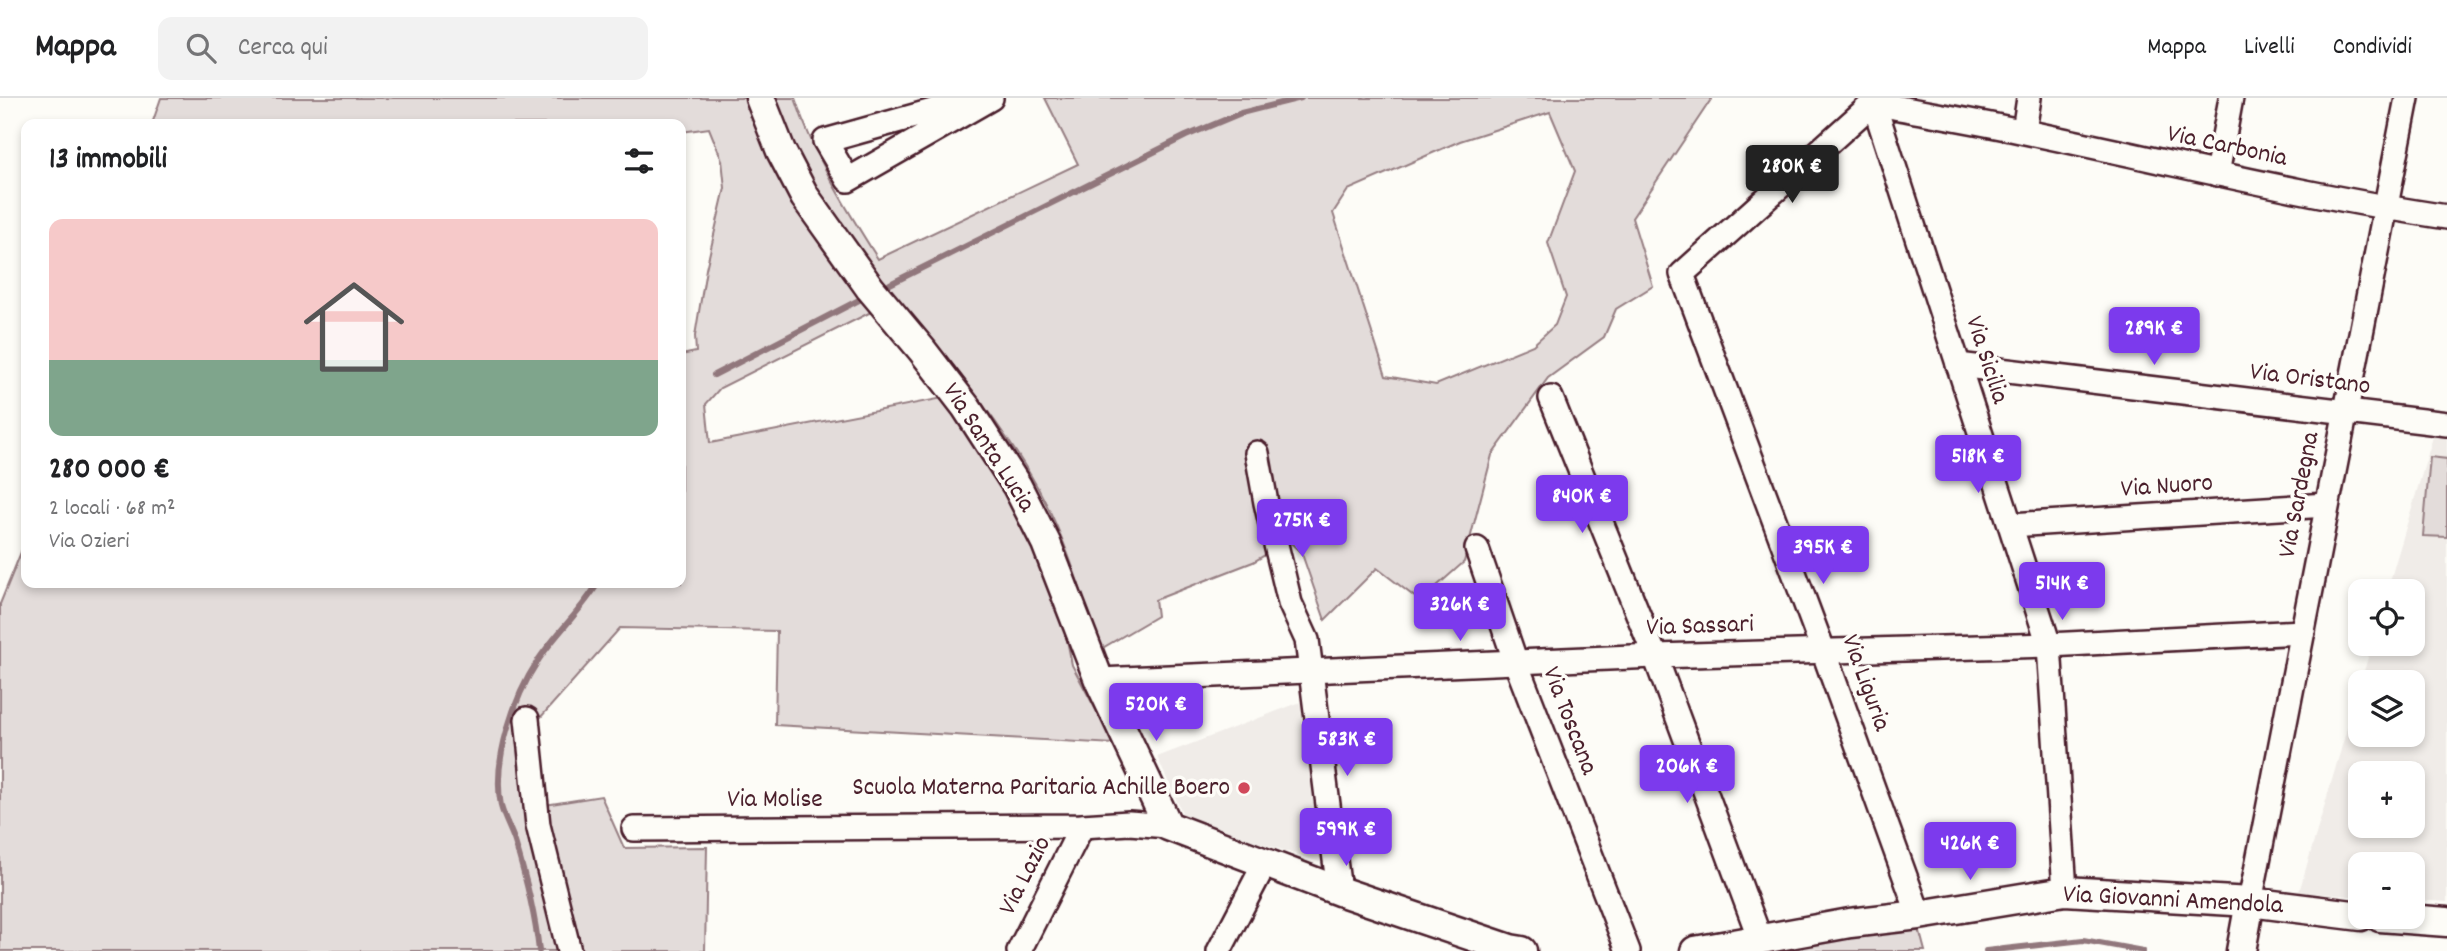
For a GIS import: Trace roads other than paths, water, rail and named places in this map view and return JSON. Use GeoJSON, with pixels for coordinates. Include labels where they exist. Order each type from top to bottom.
{"type":"FeatureCollection","features":[{"type":"Feature","properties":{"kind":"street","name":"Via Santa Lucia"},"geometry":{"type":"LineString","coordinates":[[760,98],[781,151],[804,197],[870,288],[966,407],[1017,486],[1046,543],[1099,680],[1168,826]]}},
{"type":"Feature","properties":{"kind":"street"},"geometry":{"type":"LineString","coordinates":[[979,98],[825,141],[848,180],[991,98]]}},
{"type":"Feature","properties":{"kind":"street"},"geometry":{"type":"LineString","coordinates":[[2024,131],[2029,98]]}},
{"type":"Feature","properties":{"kind":"street"},"geometry":{"type":"LineString","coordinates":[[2217,174],[2231,98]]}},
{"type":"Feature","properties":{"kind":"street","name":"Via Sardegna"},"geometry":{"type":"LineString","coordinates":[[2250,902],[2407,98]]}},
{"type":"Feature","properties":{"kind":"street","name":"Via Carbonia"},"geometry":{"type":"LineString","coordinates":[[1873,101],[2385,208],[2447,217]]}},
{"type":"Feature","properties":{"kind":"street","name":"Via Liguria"},"geometry":{"type":"LineString","coordinates":[[1873,101],[1682,274],[1919,915]]}},
{"type":"Feature","properties":{"kind":"street","name":"Via Sicilia"},"geometry":{"type":"LineString","coordinates":[[1873,101],[2049,645],[2065,891]]}},
{"type":"Feature","properties":{"kind":"street","name":"Via Oristano"},"geometry":{"type":"LineString","coordinates":[[1958,365],[2447,424]]}},
{"type":"Feature","properties":{"kind":"street"},"geometry":{"type":"LineString","coordinates":[[1551,398],[1654,656],[1760,939]]}},
{"type":"Feature","properties":{"kind":"street"},"geometry":{"type":"LineString","coordinates":[[1257,453],[1290,603],[1307,640],[1313,670],[1339,891]]}},
{"type":"Feature","properties":{"kind":"street","name":"Via Nuoro"},"geometry":{"type":"LineString","coordinates":[[2011,526],[2327,505]]}},
{"type":"Feature","properties":{"kind":"street","name":"Via Toscana"},"geometry":{"type":"LineString","coordinates":[[1477,549],[1516,663],[1628,951]]}},
{"type":"Feature","properties":{"kind":"street","name":"Via Sassari"},"geometry":{"type":"LineString","coordinates":[[1099,680],[1654,656],[2049,645],[2303,632]]}},
{"type":"Feature","properties":{"kind":"street"},"geometry":{"type":"LineString","coordinates":[[527,719],[538,825],[569,951]]}},
{"type":"Feature","properties":{"kind":"street","name":"Via Molise"},"geometry":{"type":"LineString","coordinates":[[634,829],[1082,826],[1129,822],[1168,826]]}},
{"type":"Feature","properties":{"kind":"street","name":"Via Lazio"},"geometry":{"type":"LineString","coordinates":[[1019,951],[1082,826]]}},
{"type":"Feature","properties":{"kind":"street"},"geometry":{"type":"LineString","coordinates":[[1168,826],[1339,891],[1515,950]]}},
{"type":"Feature","properties":{"kind":"street"},"geometry":{"type":"LineString","coordinates":[[1219,951],[1265,863]]}},
{"type":"Feature","properties":{"kind":"street","name":"Via Giovanni Amendola"},"geometry":{"type":"LineString","coordinates":[[1695,951],[1850,923],[1919,915],[2065,891],[2250,902],[2348,914]]}},
{"type":"Feature","properties":{"kind":"street"},"geometry":{"type":"LineString","coordinates":[[2241,951],[2250,902]]}},
{"type":"Feature","properties":{"kind":"street"},"geometry":{"type":"LineString","coordinates":[[2425,920],[2447,922]]}},
{"type":"Feature","properties":{"kind":"waterway"},"geometry":{"type":"LineString","coordinates":[[890,284],[1186,136],[1241,113],[1301,98]]}},
{"type":"Feature","properties":{"kind":"waterway"},"geometry":{"type":"LineString","coordinates":[[714,375],[859,300]]}},
{"type":"Feature","properties":{"kind":"waterway"},"geometry":{"type":"LineString","coordinates":[[539,951],[526,882],[501,806],[499,788],[502,749],[514,710],[530,674],[546,649],[595,588]]}},
{"type":"Feature","properties":{"kind":"waterway"},"geometry":{"type":"LineString","coordinates":[[1986,951],[2083,940],[2143,951]]}},
{"type":"Feature","properties":{"kind":"place","name":"Scuola Materna Paritaria Achille Boero"},"geometry":{"type":"Point","coordinates":[1244,788]}}]}
